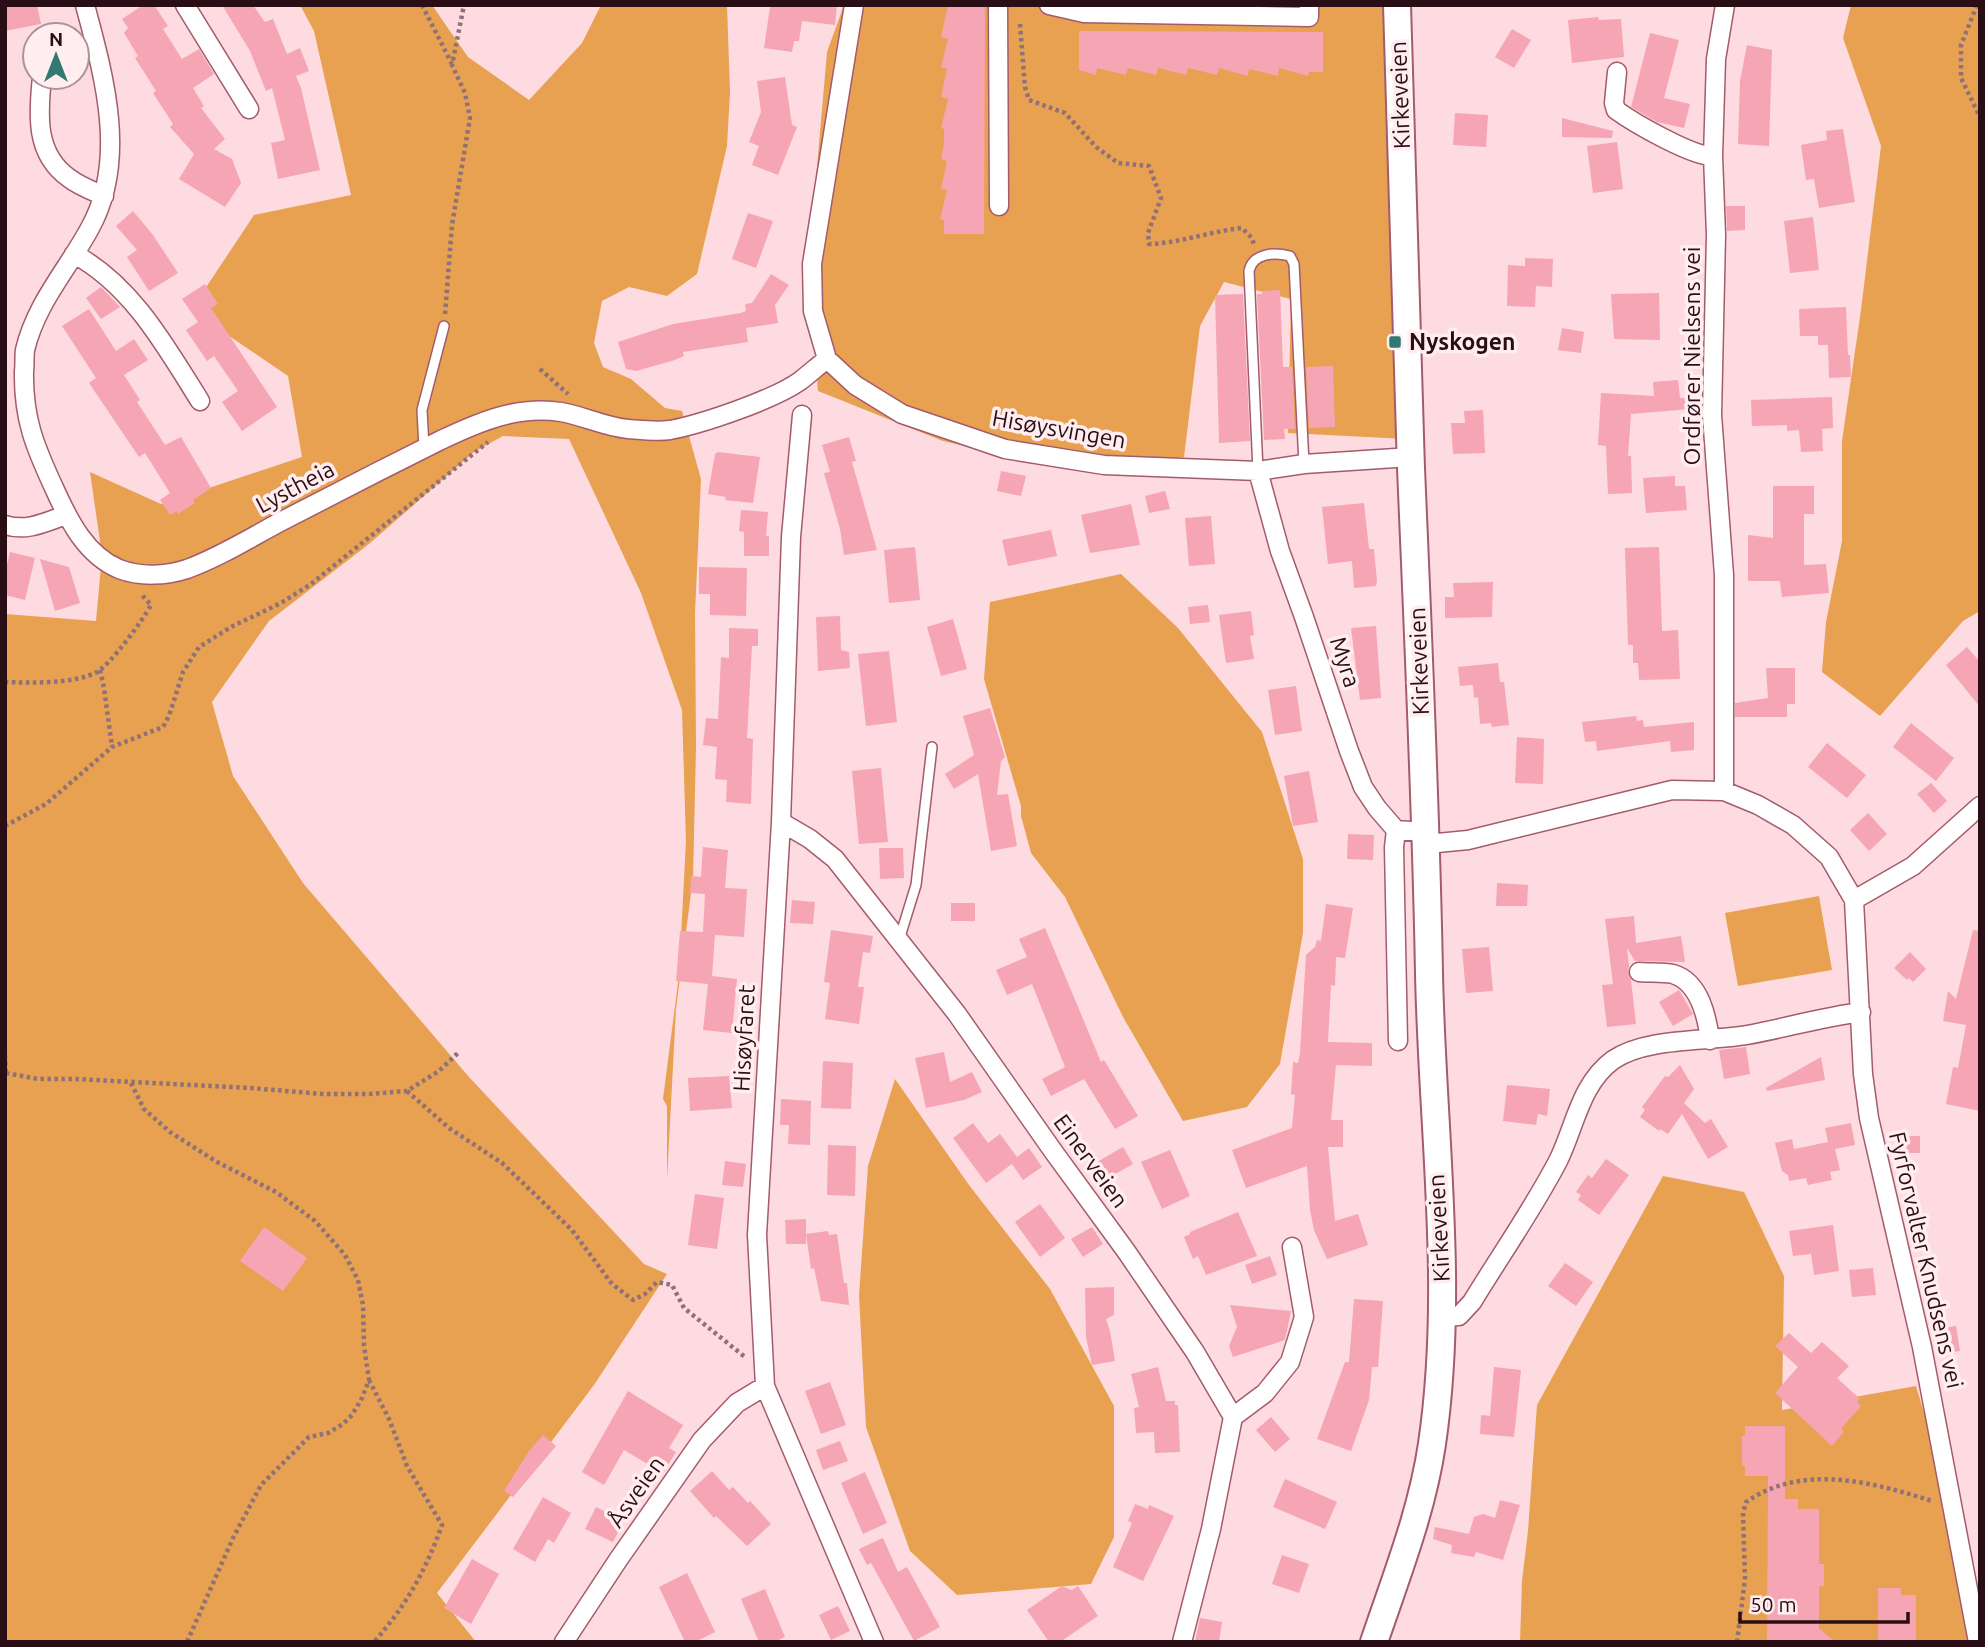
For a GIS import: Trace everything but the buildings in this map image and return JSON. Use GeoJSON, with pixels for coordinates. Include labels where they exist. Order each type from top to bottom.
{"type":"FeatureCollection","features":[{"type":"Feature","properties":{"kind":"main road","name":"Kirkeveien"},"geometry":{"type":"LineString","coordinates":[[1374,1642],[1413,1529],[1424,1488],[1437,1408],[1442,1317],[1430,1033],[1426,838],[1397,5]]}},
{"type":"Feature","properties":{"kind":"street","name":"Lystheia"},"geometry":{"type":"LineString","coordinates":[[85,5],[111,130],[111,164],[104,196],[91,227],[43,300],[25,351],[23,400],[34,446],[66,514],[99,558],[125,571],[160,574],[185,570],[424,449],[499,415],[515,412],[559,412],[625,429],[668,430],[710,419],[755,402],[797,383],[827,359]]}},
{"type":"Feature","properties":{"kind":"street"},"geometry":{"type":"LineString","coordinates":[[185,5],[249,109]]}},
{"type":"Feature","properties":{"kind":"street"},"geometry":{"type":"LineString","coordinates":[[827,359],[813,311],[812,264],[854,5]]}},
{"type":"Feature","properties":{"kind":"street"},"geometry":{"type":"LineString","coordinates":[[998,5],[999,206]]}},
{"type":"Feature","properties":{"kind":"street"},"geometry":{"type":"LineString","coordinates":[[1049,5],[1084,13],[1309,17],[1309,5]]}},
{"type":"Feature","properties":{"kind":"street","name":"Ordfører Nielsens vei"},"geometry":{"type":"LineString","coordinates":[[1724,791],[1724,575],[1712,415],[1716,59],[1725,5]]}},
{"type":"Feature","properties":{"kind":"street"},"geometry":{"type":"LineString","coordinates":[[1617,72],[1614,103],[1616,110],[1628,119],[1695,153],[1713,156]]}},
{"type":"Feature","properties":{"kind":"street"},"geometry":{"type":"LineString","coordinates":[[40,91],[42,136],[47,156],[69,178],[104,196]]}},
{"type":"Feature","properties":{"kind":"street"},"geometry":{"type":"LineString","coordinates":[[74,254],[115,282],[162,340],[200,401]]}},
{"type":"Feature","properties":{"kind":"street","name":"Hisøysvingen"},"geometry":{"type":"LineString","coordinates":[[827,359],[855,385],[902,414],[1005,449],[1104,465],[1258,471],[1304,464],[1411,457]]}},
{"type":"Feature","properties":{"kind":"street","name":"Hisøyfaret"},"geometry":{"type":"LineString","coordinates":[[803,415],[791,537],[780,822],[757,1236],[762,1364],[765,1386],[874,1642]]}},
{"type":"Feature","properties":{"kind":"street","name":"Myra"},"geometry":{"type":"LineString","coordinates":[[1258,471],[1280,551],[1349,751],[1363,787],[1396,830]]}},
{"type":"Feature","properties":{"kind":"street"},"geometry":{"type":"LineString","coordinates":[[5,525],[17,529],[30,527],[66,514]]}},
{"type":"Feature","properties":{"kind":"street","name":"Fyrforvalter Knudsens vei"},"geometry":{"type":"LineString","coordinates":[[1426,838],[1468,839],[1672,790],[1724,791],[1758,805],[1793,825],[1829,857],[1854,900],[1863,1074],[1869,1118],[1922,1347],[1978,1642]]}},
{"type":"Feature","properties":{"kind":"street"},"geometry":{"type":"LineString","coordinates":[[1854,900],[1913,866],[1980,806]]}},
{"type":"Feature","properties":{"kind":"street","name":"Einerveien"},"geometry":{"type":"LineString","coordinates":[[780,822],[810,839],[835,859],[957,1014],[1126,1251],[1195,1352],[1233,1417]]}},
{"type":"Feature","properties":{"kind":"street"},"geometry":{"type":"LineString","coordinates":[[1398,1041],[1394,847],[1396,830],[1426,838]]}},
{"type":"Feature","properties":{"kind":"street"},"geometry":{"type":"LineString","coordinates":[[1639,972],[1672,974],[1690,986],[1701,1002],[1710,1040],[1861,1012]]}},
{"type":"Feature","properties":{"kind":"street","name":"Kirkeveien"},"geometry":{"type":"LineString","coordinates":[[1442,1317],[1459,1316],[1472,1302],[1559,1160],[1595,1075],[1628,1051],[1710,1040]]}},
{"type":"Feature","properties":{"kind":"street"},"geometry":{"type":"LineString","coordinates":[[1182,1642],[1211,1529],[1233,1417],[1265,1393],[1290,1362],[1304,1317],[1292,1247]]}},
{"type":"Feature","properties":{"kind":"street","name":"Åsveien"},"geometry":{"type":"LineString","coordinates":[[564,1642],[702,1440],[737,1403],[765,1386]]}},
{"type":"Feature","properties":{"kind":"lane"},"geometry":{"type":"LineString","coordinates":[[1258,471],[1250,271],[1251,263],[1258,257],[1283,255],[1290,257],[1294,264],[1304,464]]}},
{"type":"Feature","properties":{"kind":"lane"},"geometry":{"type":"LineString","coordinates":[[424,449],[422,410],[444,326]]}},
{"type":"Feature","properties":{"kind":"lane"},"geometry":{"type":"LineString","coordinates":[[900,940],[915,886],[932,747]]}},
{"type":"Feature","properties":{"kind":"path"},"geometry":{"type":"LineString","coordinates":[[422,5],[465,93],[470,118],[453,225],[444,326]]}},
{"type":"Feature","properties":{"kind":"path"},"geometry":{"type":"LineString","coordinates":[[453,65],[464,5]]}},
{"type":"Feature","properties":{"kind":"path"},"geometry":{"type":"LineString","coordinates":[[1977,5],[1961,46],[1961,78],[1980,117]]}},
{"type":"Feature","properties":{"kind":"path"},"geometry":{"type":"LineString","coordinates":[[1019,19],[1025,87],[1029,100],[1065,113],[1097,147],[1118,163],[1149,166],[1161,198],[1148,233],[1149,244],[1242,228],[1252,238],[1258,257]]}},
{"type":"Feature","properties":{"kind":"path"},"geometry":{"type":"LineString","coordinates":[[5,826],[46,804],[112,747],[163,727],[183,672],[199,647],[311,584],[489,441]]}},
{"type":"Feature","properties":{"kind":"path"},"geometry":{"type":"LineString","coordinates":[[5,682],[30,683],[80,677],[100,670],[145,617],[151,605],[141,594],[132,592]]}},
{"type":"Feature","properties":{"kind":"path"},"geometry":{"type":"LineString","coordinates":[[100,670],[112,747]]}},
{"type":"Feature","properties":{"kind":"path"},"geometry":{"type":"LineString","coordinates":[[5,1055],[6,1074],[38,1079],[250,1088],[323,1094],[407,1091],[439,1071],[460,1051]]}},
{"type":"Feature","properties":{"kind":"path"},"geometry":{"type":"LineString","coordinates":[[131,1083],[144,1109],[170,1132],[217,1162],[276,1192],[315,1221],[345,1255],[358,1280],[363,1305],[364,1346],[369,1380],[389,1419],[407,1465],[442,1525],[429,1562],[407,1600],[374,1642]]}},
{"type":"Feature","properties":{"kind":"path"},"geometry":{"type":"LineString","coordinates":[[407,1091],[449,1128],[502,1163],[572,1230],[611,1284],[633,1300],[645,1294],[657,1282],[672,1285],[684,1308],[743,1356],[762,1364]]}},
{"type":"Feature","properties":{"kind":"path"},"geometry":{"type":"LineString","coordinates":[[187,1642],[233,1538],[261,1485],[309,1437],[328,1433],[343,1424],[352,1415],[369,1380]]}},
{"type":"Feature","properties":{"kind":"path"},"geometry":{"type":"LineString","coordinates":[[1737,1642],[1745,1579],[1743,1513],[1746,1502],[1760,1492],[1782,1484],[1809,1480],[1856,1480],[1896,1489],[1952,1507]]}},
{"type":"Feature","properties":{"kind":"shaded area"},"geometry":{"type":"Polygon","coordinates":[[[300,5],[432,5],[468,57],[529,100],[582,43],[601,5],[727,5],[730,92],[727,146],[697,274],[667,296],[629,287],[602,301],[594,343],[603,367],[631,379],[665,408],[682,411],[701,479],[695,613],[693,878],[676,1009],[667,1180],[667,1106],[663,1099],[679,975],[686,841],[682,710],[641,593],[569,439],[503,436],[474,452],[369,544],[269,621],[212,702],[233,776],[303,883],[469,1077],[644,1264],[667,1274],[594,1385],[437,1593],[476,1642],[5,1642],[5,614],[96,621],[102,555],[90,472],[161,504],[302,457],[288,376],[191,310],[254,215],[351,195],[314,31],[300,5]]]}},
{"type":"Feature","properties":{"kind":"shaded area"},"geometry":{"type":"Polygon","coordinates":[[[844,5],[1394,5],[1406,439],[1288,433],[1291,299],[1224,282],[1200,326],[1184,457],[1070,470],[943,441],[818,391],[808,270],[827,52],[844,5]]]}},
{"type":"Feature","properties":{"kind":"shaded area"},"geometry":{"type":"Polygon","coordinates":[[[1851,5],[1980,5],[1980,611],[1963,621],[1880,716],[1822,672],[1826,622],[1842,541],[1842,441],[1881,146],[1843,38],[1851,5]]]}},
{"type":"Feature","properties":{"kind":"shaded area"},"geometry":{"type":"Polygon","coordinates":[[[1121,574],[1178,628],[1262,732],[1303,859],[1303,933],[1280,1064],[1247,1107],[1183,1121],[1123,1017],[1065,897],[1031,853],[1021,806],[984,679],[990,602],[1121,574]]]}},
{"type":"Feature","properties":{"kind":"shaded area"},"geometry":{"type":"Polygon","coordinates":[[[1819,896],[1832,970],[1738,986],[1725,913],[1819,896]]]}},
{"type":"Feature","properties":{"kind":"shaded area"},"geometry":{"type":"Polygon","coordinates":[[[895,1079],[969,1185],[1050,1289],[1114,1406],[1114,1537],[1091,1584],[957,1595],[910,1551],[866,1427],[859,1296],[868,1166],[895,1079]]]}},
{"type":"Feature","properties":{"kind":"shaded area"},"geometry":{"type":"Polygon","coordinates":[[[1663,1176],[1744,1192],[1784,1276],[1782,1410],[1916,1386],[1946,1487],[1979,1642],[1520,1642],[1522,1581],[1537,1405],[1663,1176]]]}},
{"type":"Feature","properties":{"kind":"place","name":"Nyskogen"},"geometry":{"type":"Point","coordinates":[1395,342]}}]}
